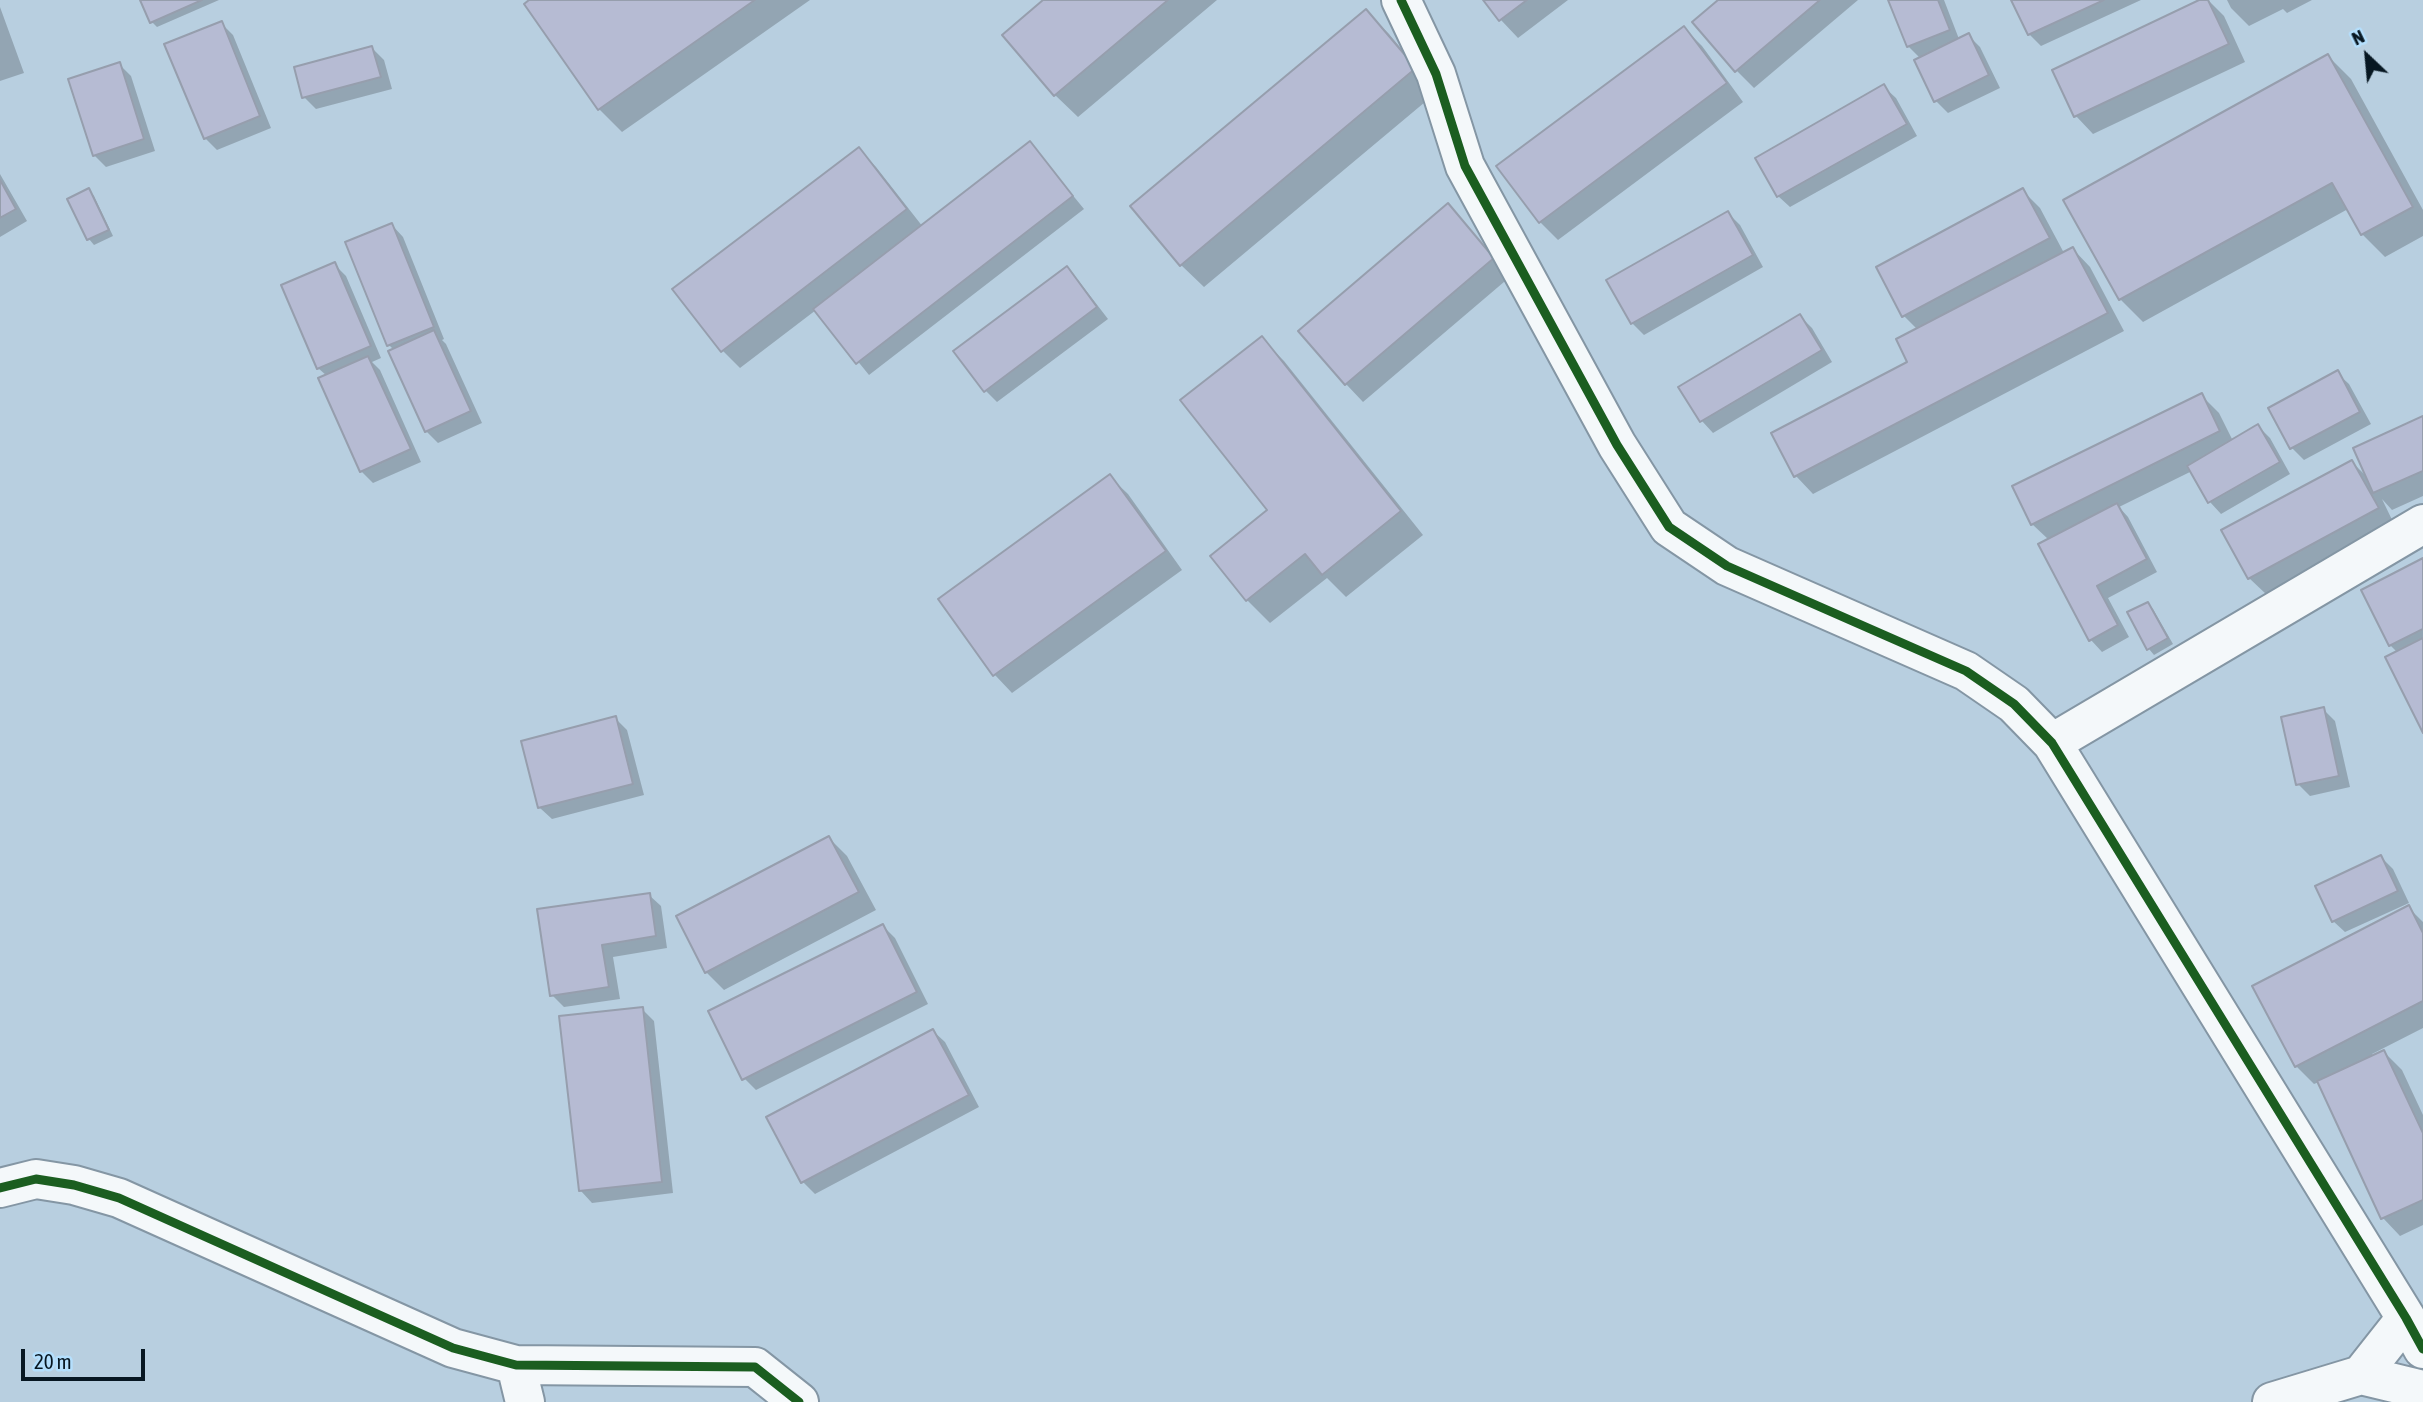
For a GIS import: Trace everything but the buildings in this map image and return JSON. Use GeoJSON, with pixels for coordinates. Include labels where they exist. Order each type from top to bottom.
{"type":"FeatureCollection","features":[{"type":"Feature","properties":{"kind":"street"},"geometry":{"type":"LineString","coordinates":[[1401,0],[1436,74],[1465,166],[1617,445],[1669,527],[1727,566],[1966,671],[2014,704],[2052,743],[2415,1334],[2361,1375],[2272,1402]]}},
{"type":"Feature","properties":{"kind":"street"},"geometry":{"type":"LineString","coordinates":[[2052,743],[2423,524]]}},
{"type":"Feature","properties":{"kind":"street"},"geometry":{"type":"LineString","coordinates":[[0,1188],[36,1179],[74,1185],[119,1198],[453,1348],[516,1365],[755,1367],[799,1402]]}},
{"type":"Feature","properties":{"kind":"street"},"geometry":{"type":"LineString","coordinates":[[516,1365],[525,1402]]}},
{"type":"Feature","properties":{"kind":"street"},"geometry":{"type":"LineString","coordinates":[[2361,1375],[2423,1390]]}},
{"type":"Feature","properties":{"kind":"cycle path"},"geometry":{"type":"LineString","coordinates":[[1401,0],[1436,74],[1465,166],[1617,445],[1669,527],[1727,566],[1966,671],[2014,704],[2052,743],[2423,1349]]}},
{"type":"Feature","properties":{"kind":"cycle path"},"geometry":{"type":"LineString","coordinates":[[0,1188],[36,1179],[74,1185],[119,1198],[453,1348],[516,1365],[755,1367],[799,1402]]}}]}
